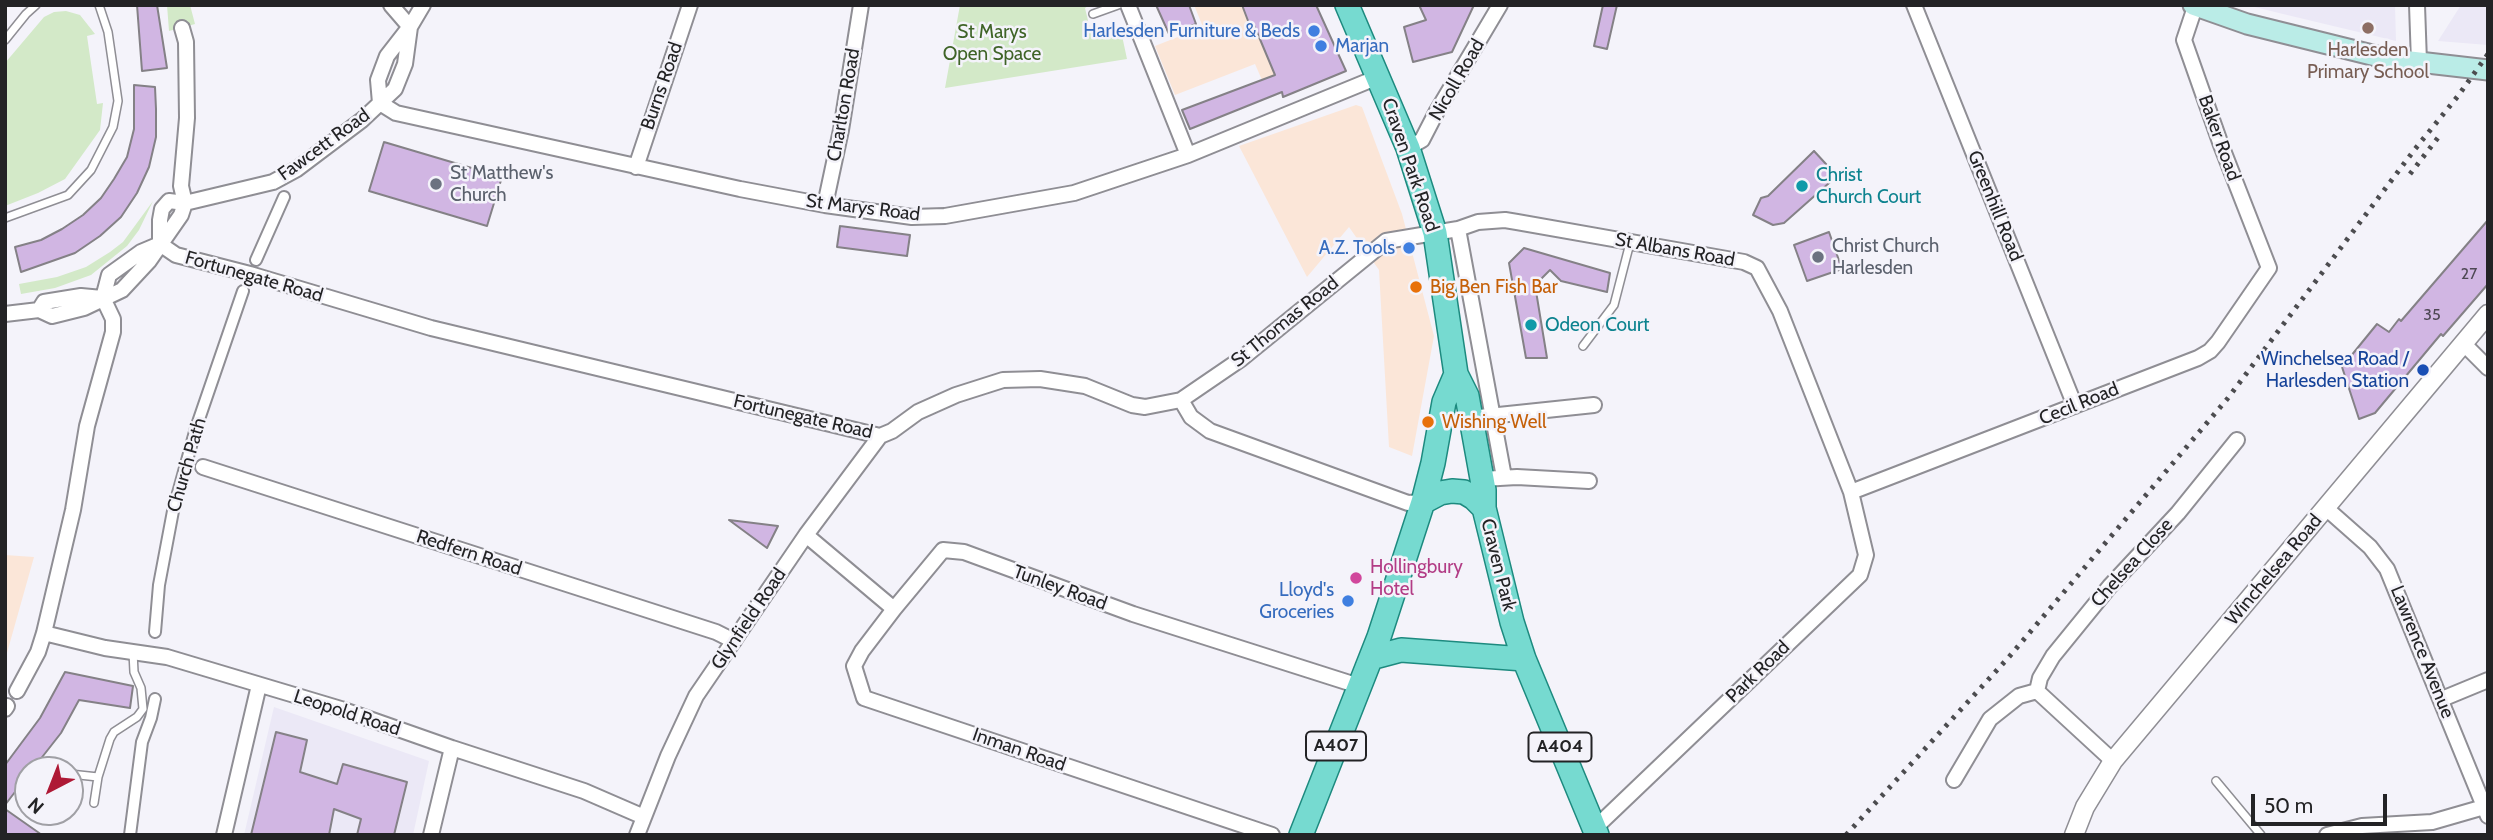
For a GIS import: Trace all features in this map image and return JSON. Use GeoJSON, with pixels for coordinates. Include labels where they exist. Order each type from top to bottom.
{"type":"FeatureCollection","features":[{"type":"Feature","properties":{"kind":"main road","name":"Craven Park Road"},"geometry":{"type":"LineString","coordinates":[[1347,5],[1447,231],[1456,374],[1482,417],[1493,478],[1484,508]]}},
{"type":"Feature","properties":{"kind":"main road"},"geometry":{"type":"LineString","coordinates":[[2194,6],[2247,24],[2384,58],[2488,70]]}},
{"type":"Feature","properties":{"kind":"main road"},"geometry":{"type":"LineString","coordinates":[[1401,650],[1382,623],[1423,502],[1444,401],[1456,374]]}},
{"type":"Feature","properties":{"kind":"main road"},"geometry":{"type":"LineString","coordinates":[[1423,502],[1440,493],[1464,492],[1484,508]]}},
{"type":"Feature","properties":{"kind":"main road","name":"Craven Park"},"geometry":{"type":"LineString","coordinates":[[1484,508],[1512,622],[1524,659],[1596,832]]}},
{"type":"Feature","properties":{"kind":"main road","name":"Craven Park"},"geometry":{"type":"LineString","coordinates":[[1482,656],[1500,639],[1512,622]]}},
{"type":"Feature","properties":{"kind":"main road","name":"A407"},"geometry":{"type":"LineString","coordinates":[[1301,835],[1371,658],[1382,623]]}},
{"type":"Feature","properties":{"kind":"main road"},"geometry":{"type":"LineString","coordinates":[[1371,658],[1401,650],[1524,659]]}},
{"type":"Feature","properties":{"kind":"street"},"geometry":{"type":"LineString","coordinates":[[391,5],[410,27]]}},
{"type":"Feature","properties":{"kind":"street"},"geometry":{"type":"LineString","coordinates":[[380,103],[378,80],[387,56],[423,5]]}},
{"type":"Feature","properties":{"kind":"street","name":"Burns Road"},"geometry":{"type":"LineString","coordinates":[[636,167],[690,5]]}},
{"type":"Feature","properties":{"kind":"street","name":"Charlton Road"},"geometry":{"type":"LineString","coordinates":[[825,205],[841,130],[861,5]]}},
{"type":"Feature","properties":{"kind":"street"},"geometry":{"type":"LineString","coordinates":[[1128,5],[1188,155]]}},
{"type":"Feature","properties":{"kind":"street","name":"Nicoll Road"},"geometry":{"type":"LineString","coordinates":[[1408,148],[1422,140],[1500,5]]}},
{"type":"Feature","properties":{"kind":"street","name":"Greenhill Road"},"geometry":{"type":"LineString","coordinates":[[1914,5],[2075,406]]}},
{"type":"Feature","properties":{"kind":"street"},"geometry":{"type":"LineString","coordinates":[[2417,5],[2419,62]]}},
{"type":"Feature","properties":{"kind":"street","name":"Baker Road"},"geometry":{"type":"LineString","coordinates":[[2194,6],[2184,40],[2269,268]]}},
{"type":"Feature","properties":{"kind":"street"},"geometry":{"type":"LineString","coordinates":[[182,28],[187,55],[187,118],[181,186],[185,203]]}},
{"type":"Feature","properties":{"kind":"street","name":"St Marys Road"},"geometry":{"type":"LineString","coordinates":[[380,103],[396,113],[636,167],[825,205],[912,217],[945,216],[1074,193],[1188,155],[1378,77]]}},
{"type":"Feature","properties":{"kind":"street","name":"Fawcett Road"},"geometry":{"type":"LineString","coordinates":[[160,244],[162,209],[169,201],[185,203],[268,184],[285,177],[362,120],[380,103]]}},
{"type":"Feature","properties":{"kind":"street"},"geometry":{"type":"LineString","coordinates":[[256,260],[284,197]]}},
{"type":"Feature","properties":{"kind":"street","name":"St Albans Road"},"geometry":{"type":"LineString","coordinates":[[1386,241],[1447,231],[1478,222],[1505,220],[1744,262],[1758,268],[1780,312],[1852,492]]}},
{"type":"Feature","properties":{"kind":"street","name":"Craven Park Road"},"geometry":{"type":"LineString","coordinates":[[1447,231],[1482,417]]}},
{"type":"Feature","properties":{"kind":"street","name":"St Thomas Road"},"geometry":{"type":"LineString","coordinates":[[1181,400],[1241,359],[1386,241]]}},
{"type":"Feature","properties":{"kind":"street","name":"Fortunegate Road"},"geometry":{"type":"LineString","coordinates":[[5,314],[40,310],[52,316],[84,308],[122,290],[149,261],[160,244],[176,255],[431,328],[880,436],[892,431],[918,412],[956,395],[1003,380],[1040,379],[1085,386],[1132,405],[1145,407],[1181,400]]}},
{"type":"Feature","properties":{"kind":"street","name":"Cecil Road"},"geometry":{"type":"LineString","coordinates":[[1852,492],[2210,351],[2269,268]]}},
{"type":"Feature","properties":{"kind":"street","name":"Church Path"},"geometry":{"type":"LineString","coordinates":[[157,637],[159,585],[173,511],[196,428],[243,291]]}},
{"type":"Feature","properties":{"kind":"street"},"geometry":{"type":"LineString","coordinates":[[17,691],[38,652],[44,633],[73,510],[87,426],[113,332],[113,319],[103,298]]}},
{"type":"Feature","properties":{"kind":"street","name":"Winchelsea Road"},"geometry":{"type":"LineString","coordinates":[[2074,835],[2085,807],[2113,761],[2488,314]]}},
{"type":"Feature","properties":{"kind":"street"},"geometry":{"type":"LineString","coordinates":[[2464,344],[2488,368]]}},
{"type":"Feature","properties":{"kind":"street"},"geometry":{"type":"LineString","coordinates":[[1181,400],[1191,417],[1210,431],[1408,503],[1423,502]]}},
{"type":"Feature","properties":{"kind":"street"},"geometry":{"type":"LineString","coordinates":[[1482,417],[1594,405]]}},
{"type":"Feature","properties":{"kind":"street","name":"Glynfield Road"},"geometry":{"type":"LineString","coordinates":[[637,835],[696,696],[806,535],[880,436]]}},
{"type":"Feature","properties":{"kind":"street","name":"Chelsea Close"},"geometry":{"type":"LineString","coordinates":[[2037,691],[2040,678],[2053,656],[2109,586],[2178,513],[2237,440]]}},
{"type":"Feature","properties":{"kind":"street","name":"Redfern Road"},"geometry":{"type":"LineString","coordinates":[[204,467],[716,632],[734,641]]}},
{"type":"Feature","properties":{"kind":"street"},"geometry":{"type":"LineString","coordinates":[[1493,478],[1589,481]]}},
{"type":"Feature","properties":{"kind":"street","name":"Park Road"},"geometry":{"type":"LineString","coordinates":[[1596,832],[1860,575],[1866,555],[1852,492]]}},
{"type":"Feature","properties":{"kind":"street","name":"Lawrence Avenue"},"geometry":{"type":"LineString","coordinates":[[2327,509],[2370,547],[2388,569],[2486,811]]}},
{"type":"Feature","properties":{"kind":"street"},"geometry":{"type":"LineString","coordinates":[[806,535],[894,608]]}},
{"type":"Feature","properties":{"kind":"street","name":"Tunley Road"},"geometry":{"type":"LineString","coordinates":[[894,608],[943,550],[964,552],[1133,614],[1359,686]]}},
{"type":"Feature","properties":{"kind":"street","name":"Inman Road"},"geometry":{"type":"LineString","coordinates":[[894,608],[854,666],[864,698],[1272,835]]}},
{"type":"Feature","properties":{"kind":"street","name":"Leopold Road"},"geometry":{"type":"LineString","coordinates":[[44,633],[98,647],[167,657],[341,709],[584,791],[643,817]]}},
{"type":"Feature","properties":{"kind":"street"},"geometry":{"type":"LineString","coordinates":[[2442,699],[2488,680]]}},
{"type":"Feature","properties":{"kind":"street"},"geometry":{"type":"LineString","coordinates":[[225,835],[259,685]]}},
{"type":"Feature","properties":{"kind":"street"},"geometry":{"type":"LineString","coordinates":[[1954,780],[1990,719],[2019,696],[2037,691],[2113,761]]}},
{"type":"Feature","properties":{"kind":"street"},"geometry":{"type":"LineString","coordinates":[[130,835],[142,742],[155,699]]}},
{"type":"Feature","properties":{"kind":"street"},"geometry":{"type":"LineString","coordinates":[[431,835],[452,748]]}},
{"type":"Feature","properties":{"kind":"street"},"geometry":{"type":"LineString","coordinates":[[2327,835],[2362,826],[2432,822],[2486,811]]}},
{"type":"Feature","properties":{"kind":"lane"},"geometry":{"type":"LineString","coordinates":[[5,40],[36,5]]}},
{"type":"Feature","properties":{"kind":"lane"},"geometry":{"type":"LineString","coordinates":[[5,218],[68,195],[91,170],[113,127],[118,101],[108,32],[99,5]]}},
{"type":"Feature","properties":{"kind":"lane"},"geometry":{"type":"LineString","coordinates":[[1093,14],[1118,5]]}},
{"type":"Feature","properties":{"kind":"lane"},"geometry":{"type":"LineString","coordinates":[[1583,346],[1614,305],[1630,243]]}},
{"type":"Feature","properties":{"kind":"lane"},"geometry":{"type":"LineString","coordinates":[[94,803],[98,777],[110,739],[114,732],[137,718],[143,709],[141,688],[134,672],[133,652]]}},
{"type":"Feature","properties":{"kind":"lane"},"geometry":{"type":"LineString","coordinates":[[6,707],[17,691]]}},
{"type":"Feature","properties":{"kind":"lane"},"geometry":{"type":"LineString","coordinates":[[84,776],[98,777]]}},
{"type":"Feature","properties":{"kind":"lane"},"geometry":{"type":"LineString","coordinates":[[2216,780],[2261,835]]}},
{"type":"Feature","properties":{"kind":"shaded area"},"geometry":{"type":"Polygon","coordinates":[[[1194,5],[1316,5],[1344,65],[1341,74],[1283,97],[1275,76],[1262,80],[1255,64],[1175,95],[1155,46],[1203,27],[1194,5]]]}},
{"type":"Feature","properties":{"kind":"shaded area","name":"Harlesden Primary School"},"geometry":{"type":"Polygon","coordinates":[[[2247,5],[2395,5],[2396,41],[2283,14],[2247,5]]]}},
{"type":"Feature","properties":{"kind":"shaded area"},"geometry":{"type":"Polygon","coordinates":[[[2461,5],[2488,5],[2488,45],[2438,41],[2461,5]]]}},
{"type":"Feature","properties":{"kind":"shaded area"},"geometry":{"type":"Polygon","coordinates":[[[1356,105],[1362,107],[1402,214],[1434,336],[1412,456],[1389,447],[1379,270],[1349,227],[1307,277],[1239,146],[1356,105]]]}},
{"type":"Feature","properties":{"kind":"shaded area"},"geometry":{"type":"Polygon","coordinates":[[[5,555],[34,557],[5,660],[5,555]]]}},
{"type":"Feature","properties":{"kind":"shaded area"},"geometry":{"type":"Polygon","coordinates":[[[274,707],[429,761],[413,835],[244,835],[274,707]]]}},
{"type":"Feature","properties":{"kind":"green space"},"geometry":{"type":"Polygon","coordinates":[[[167,5],[190,5],[195,24],[169,31],[167,5]]]}},
{"type":"Feature","properties":{"kind":"green space","name":"St Marys Open Space"},"geometry":{"type":"Polygon","coordinates":[[[960,5],[1090,5],[1085,8],[1091,33],[1113,29],[1121,31],[1127,59],[945,88],[960,5]]]}},
{"type":"Feature","properties":{"kind":"green space"},"geometry":{"type":"Polygon","coordinates":[[[66,11],[80,15],[95,34],[87,36],[97,104],[103,103],[100,130],[65,179],[5,206],[5,63],[44,17],[54,12],[66,11]]]}},
{"type":"Feature","properties":{"kind":"green space"},"geometry":{"type":"Polygon","coordinates":[[[153,201],[139,230],[127,246],[91,275],[55,288],[21,294],[19,284],[57,277],[86,267],[110,252],[123,242],[153,201]]]}},
{"type":"Feature","properties":{"kind":"building"},"geometry":{"type":"Polygon","coordinates":[[[137,5],[157,5],[167,68],[142,71],[137,5]]]}},
{"type":"Feature","properties":{"kind":"building"},"geometry":{"type":"Polygon","coordinates":[[[1156,5],[1189,5],[1196,24],[1169,34],[1156,5]]]}},
{"type":"Feature","properties":{"kind":"building"},"geometry":{"type":"Polygon","coordinates":[[[1242,5],[1316,5],[1346,71],[1283,97],[1282,92],[1190,129],[1182,110],[1275,75],[1254,25],[1250,26],[1242,5]]]}},
{"type":"Feature","properties":{"kind":"building"},"geometry":{"type":"Polygon","coordinates":[[[1419,5],[1474,5],[1452,52],[1413,62],[1404,27],[1426,20],[1419,5]]]}},
{"type":"Feature","properties":{"kind":"building"},"geometry":{"type":"Polygon","coordinates":[[[1603,5],[1617,5],[1607,49],[1594,46],[1603,5]]]}},
{"type":"Feature","properties":{"kind":"building"},"geometry":{"type":"Polygon","coordinates":[[[134,85],[155,87],[156,109],[156,137],[149,167],[137,193],[121,217],[100,236],[75,253],[21,272],[15,247],[41,240],[83,215],[101,198],[114,179],[127,157],[134,129],[134,85]]]}},
{"type":"Feature","properties":{"kind":"building","name":"St Matthew's Church"},"geometry":{"type":"Polygon","coordinates":[[[384,142],[502,177],[487,226],[369,191],[384,142]]]}},
{"type":"Feature","properties":{"kind":"building","name":"Christ Church Court"},"geometry":{"type":"Polygon","coordinates":[[[1814,151],[1837,176],[1784,223],[1773,225],[1753,215],[1761,198],[1768,196],[1814,151]]]}},
{"type":"Feature","properties":{"kind":"building"},"geometry":{"type":"Polygon","coordinates":[[[2488,220],[2488,284],[2443,336],[2441,334],[2375,413],[2359,419],[2342,367],[2377,324],[2389,332],[2399,319],[2401,321],[2488,220]]]}},
{"type":"Feature","properties":{"kind":"building"},"geometry":{"type":"Polygon","coordinates":[[[840,226],[910,235],[907,256],[837,247],[840,226]]]}},
{"type":"Feature","properties":{"kind":"building","name":"Christ Church Harlesden"},"geometry":{"type":"Polygon","coordinates":[[[1829,232],[1842,269],[1807,281],[1794,245],[1829,232]]]}},
{"type":"Feature","properties":{"kind":"building","name":"Odeon Court"},"geometry":{"type":"Polygon","coordinates":[[[1524,248],[1610,273],[1607,292],[1561,281],[1550,270],[1535,285],[1547,358],[1526,358],[1509,263],[1524,248]]]}},
{"type":"Feature","properties":{"kind":"building"},"geometry":{"type":"Polygon","coordinates":[[[729,520],[778,526],[767,548],[729,520]]]}},
{"type":"Feature","properties":{"kind":"building"},"geometry":{"type":"Polygon","coordinates":[[[65,672],[133,686],[130,708],[79,700],[61,733],[43,756],[14,756],[14,793],[5,805],[5,765],[40,718],[65,672]]]}},
{"type":"Feature","properties":{"kind":"building"},"geometry":{"type":"Polygon","coordinates":[[[276,732],[307,740],[300,772],[337,784],[343,764],[407,782],[394,835],[357,835],[361,819],[334,809],[329,835],[251,835],[276,732]]]}},
{"type":"Feature","properties":{"kind":"building"},"geometry":{"type":"Polygon","coordinates":[[[5,809],[14,815],[14,826],[29,826],[42,835],[5,835],[5,809]]]}},
{"type":"Feature","properties":{"kind":"railway"},"geometry":{"type":"LineString","coordinates":[[1846,835],[2009,657],[2228,398],[2488,54]]}},
{"type":"Feature","properties":{"kind":"railway"},"geometry":{"type":"LineString","coordinates":[[2410,174],[2440,135]]}},
{"type":"Feature","properties":{"kind":"place","name":"Harlesden Primary School"},"geometry":{"type":"Point","coordinates":[2368,28]}},
{"type":"Feature","properties":{"kind":"place","name":"Harlesden Furniture & Beds"},"geometry":{"type":"Point","coordinates":[1314,31]}},
{"type":"Feature","properties":{"kind":"place","name":"Marjan"},"geometry":{"type":"Point","coordinates":[1321,46]}},
{"type":"Feature","properties":{"kind":"place","name":"St Matthew's Church"},"geometry":{"type":"Point","coordinates":[436,184]}},
{"type":"Feature","properties":{"kind":"place","name":"Christ Church Court"},"geometry":{"type":"Point","coordinates":[1802,186]}},
{"type":"Feature","properties":{"kind":"place","name":"A.Z. Tools"},"geometry":{"type":"Point","coordinates":[1409,248]}},
{"type":"Feature","properties":{"kind":"place","name":"Christ Church Harlesden"},"geometry":{"type":"Point","coordinates":[1818,257]}},
{"type":"Feature","properties":{"kind":"place","name":"Big Ben Fish Bar"},"geometry":{"type":"Point","coordinates":[1416,287]}},
{"type":"Feature","properties":{"kind":"place","name":"Odeon Court"},"geometry":{"type":"Point","coordinates":[1531,325]}},
{"type":"Feature","properties":{"kind":"place","name":"Winchelsea Road / Harlesden Station"},"geometry":{"type":"Point","coordinates":[2423,370]}},
{"type":"Feature","properties":{"kind":"place","name":"Wishing Well"},"geometry":{"type":"Point","coordinates":[1428,422]}},
{"type":"Feature","properties":{"kind":"place","name":"Hollingbury Hotel"},"geometry":{"type":"Point","coordinates":[1356,578]}},
{"type":"Feature","properties":{"kind":"place","name":"Lloyd's Groceries"},"geometry":{"type":"Point","coordinates":[1348,601]}}]}
